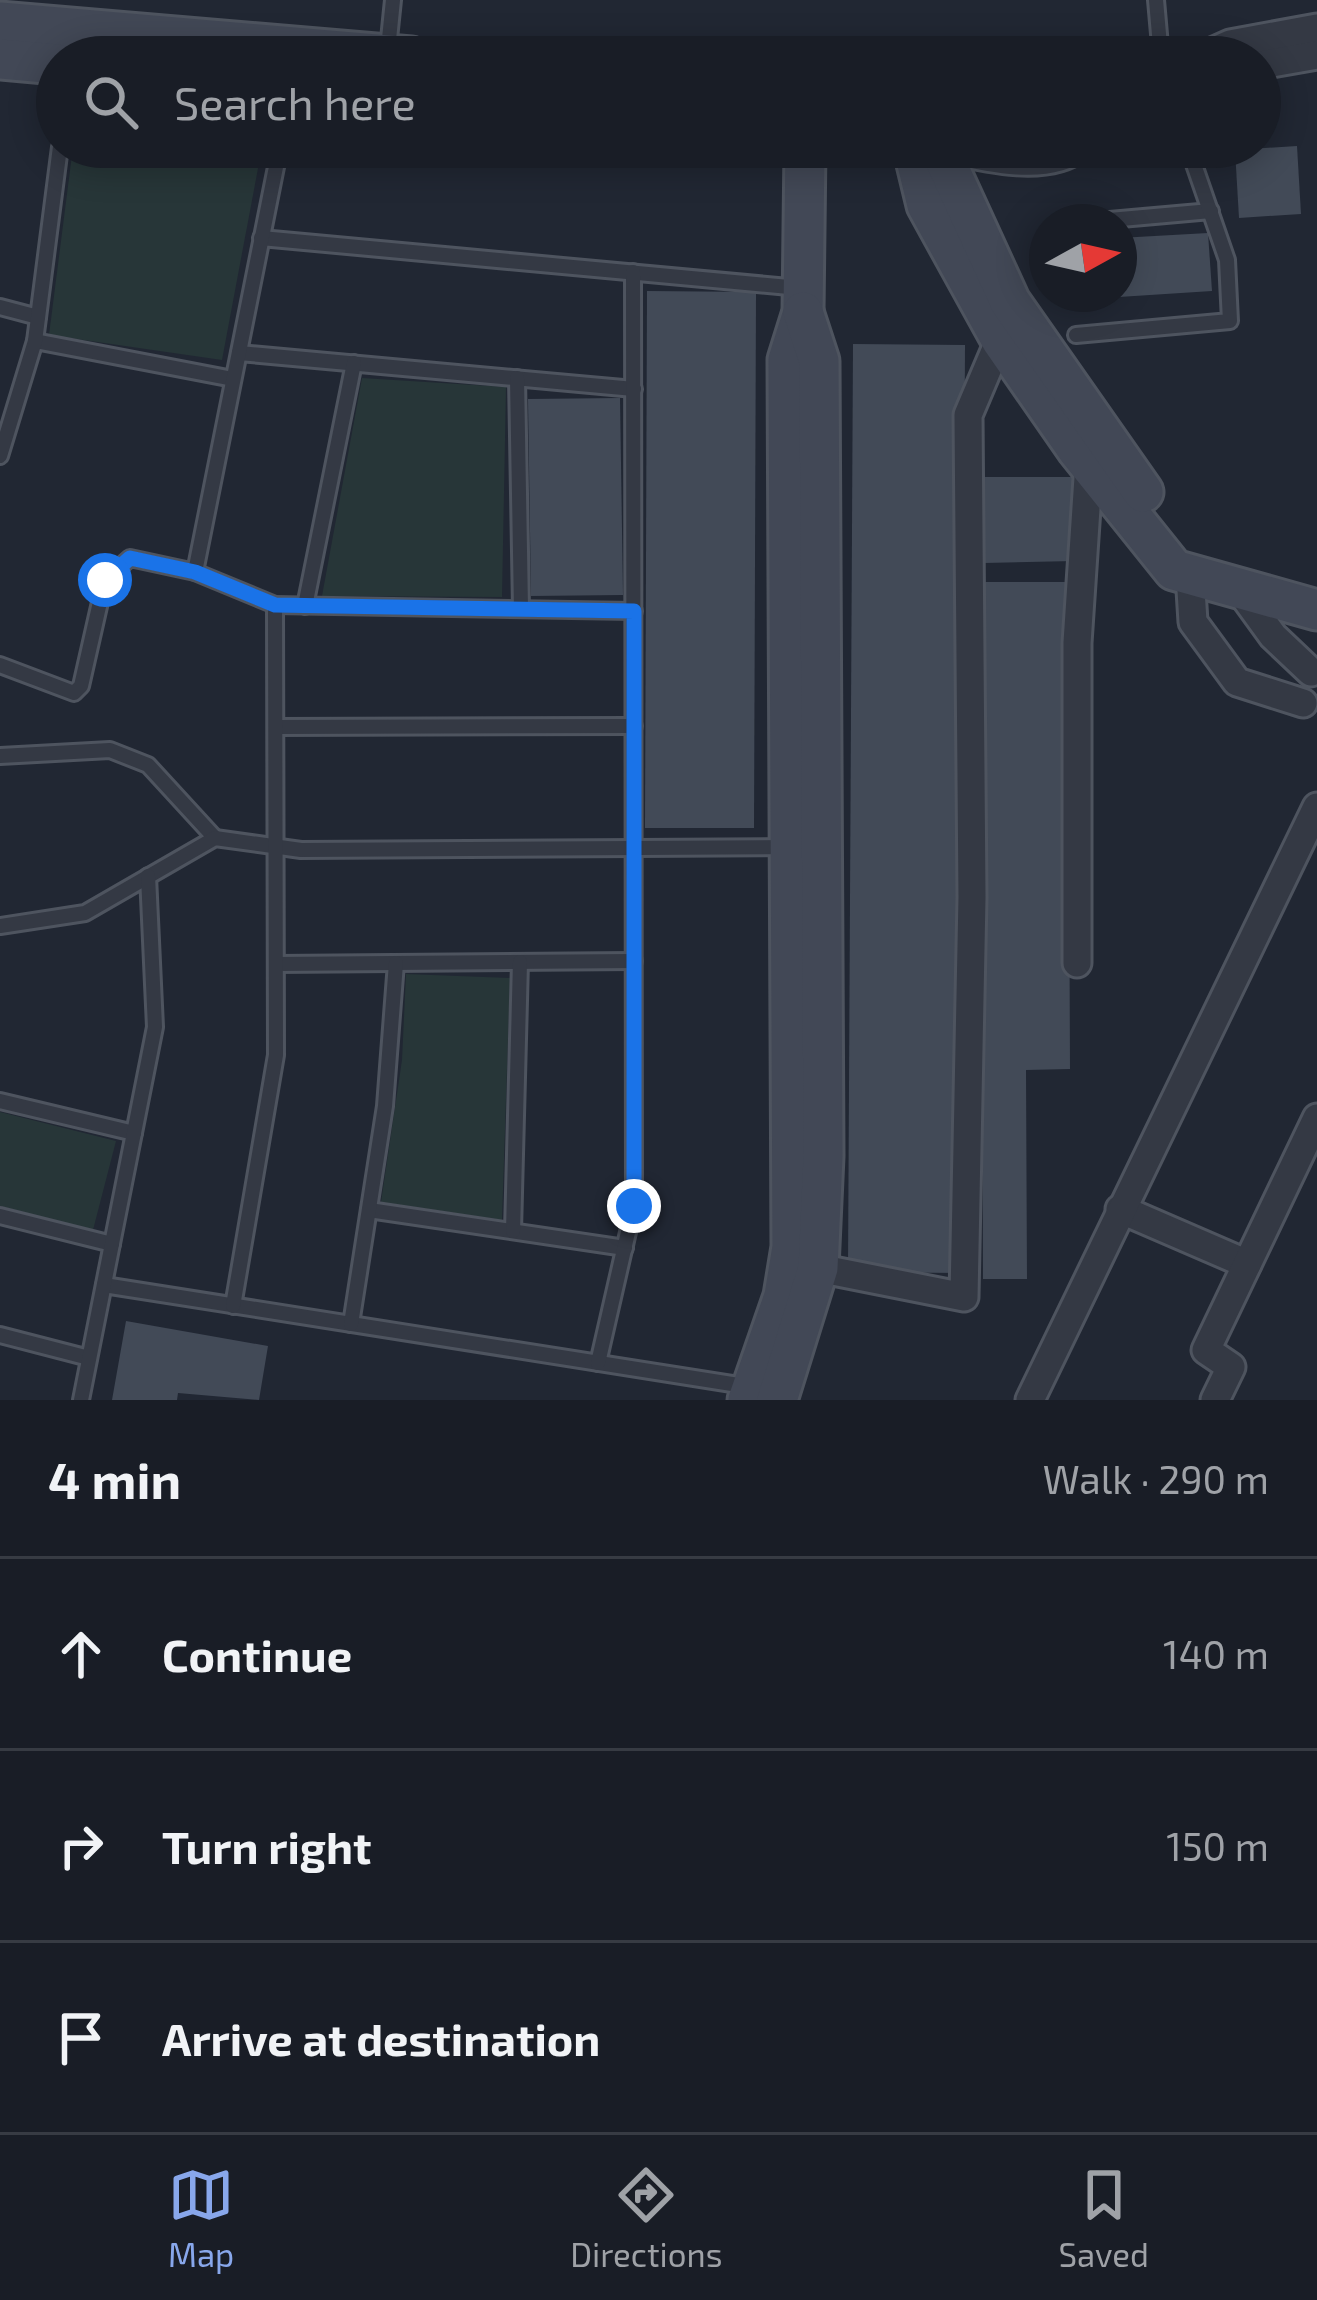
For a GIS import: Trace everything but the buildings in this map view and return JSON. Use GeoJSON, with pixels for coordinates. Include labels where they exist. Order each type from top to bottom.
{"type":"FeatureCollection","features":[{"type":"Feature","properties":{"kind":"street"},"geometry":{"type":"LineString","coordinates":[[0,22],[46,20],[203,36]]}},
{"type":"Feature","properties":{"kind":"street"},"geometry":{"type":"LineString","coordinates":[[1274,36],[1317,28]]}},
{"type":"Feature","properties":{"kind":"street"},"geometry":{"type":"LineString","coordinates":[[1281,61],[1317,55]]}},
{"type":"Feature","properties":{"kind":"street"},"geometry":{"type":"LineString","coordinates":[[0,59],[36,62]]}},
{"type":"Feature","properties":{"kind":"street"},"geometry":{"type":"LineString","coordinates":[[759,1396],[792,1247],[788,359],[803,300],[805,168]]}},
{"type":"Feature","properties":{"kind":"street"},"geometry":{"type":"LineString","coordinates":[[918,168],[927,205],[1002,340],[1089,464],[1174,570],[1317,610]]}},
{"type":"Feature","properties":{"kind":"street"},"geometry":{"type":"LineString","coordinates":[[949,168],[1010,302],[1182,545],[1190,574],[1193,622],[1237,682],[1310,709]]}},
{"type":"Feature","properties":{"kind":"street"},"geometry":{"type":"LineString","coordinates":[[759,1396],[818,1268],[823,1156],[819,361],[803,300]]}},
{"type":"Feature","properties":{"kind":"street"},"geometry":{"type":"LineString","coordinates":[[818,1268],[964,1297],[972,897],[968,415],[1002,340],[1010,302]]}},
{"type":"Feature","properties":{"kind":"street"},"geometry":{"type":"LineString","coordinates":[[1077,963],[1077,643],[1089,464]]}},
{"type":"Feature","properties":{"kind":"street"},"geometry":{"type":"LineString","coordinates":[[1236,585],[1273,636],[1314,670],[1301,686],[1310,709]]}},
{"type":"Feature","properties":{"kind":"street"},"geometry":{"type":"LineString","coordinates":[[1042,1396],[1120,1209],[1317,807]]}},
{"type":"Feature","properties":{"kind":"street"},"geometry":{"type":"LineString","coordinates":[[1215,1400],[1231,1366],[1206,1350],[1317,1118]]}},
{"type":"Feature","properties":{"kind":"street"},"geometry":{"type":"LineString","coordinates":[[1120,1209],[1246,1264]]}},
{"type":"Feature","properties":{"kind":"lane"},"geometry":{"type":"LineString","coordinates":[[393,0],[397,36]]}},
{"type":"Feature","properties":{"kind":"lane"},"geometry":{"type":"LineString","coordinates":[[1156,0],[1159,36]]}},
{"type":"Feature","properties":{"kind":"lane"},"geometry":{"type":"LineString","coordinates":[[0,456],[35,341],[57,168]]}},
{"type":"Feature","properties":{"kind":"lane"},"geometry":{"type":"LineString","coordinates":[[195,572],[276,168]]}},
{"type":"Feature","properties":{"kind":"lane"},"geometry":{"type":"LineString","coordinates":[[1076,335],[1229,321],[1227,260],[1196,168]]}},
{"type":"Feature","properties":{"kind":"lane"},"geometry":{"type":"LineString","coordinates":[[1137,218],[1211,211]]}},
{"type":"Feature","properties":{"kind":"lane"},"geometry":{"type":"LineString","coordinates":[[261,238],[633,272],[803,300]]}},
{"type":"Feature","properties":{"kind":"lane"},"geometry":{"type":"LineString","coordinates":[[598,1363],[634,1206],[633,272]]}},
{"type":"Feature","properties":{"kind":"lane"},"geometry":{"type":"LineString","coordinates":[[0,308],[38,317]]}},
{"type":"Feature","properties":{"kind":"lane"},"geometry":{"type":"LineString","coordinates":[[35,341],[233,379]]}},
{"type":"Feature","properties":{"kind":"lane"},"geometry":{"type":"LineString","coordinates":[[239,352],[634,389]]}},
{"type":"Feature","properties":{"kind":"lane"},"geometry":{"type":"LineString","coordinates":[[305,606],[354,363]]}},
{"type":"Feature","properties":{"kind":"lane"},"geometry":{"type":"LineString","coordinates":[[517,378],[520,609]]}},
{"type":"Feature","properties":{"kind":"lane"},"geometry":{"type":"LineString","coordinates":[[0,665],[74,693],[81,686],[105,580],[130,558],[195,572],[275,605],[634,611]]}},
{"type":"Feature","properties":{"kind":"lane"},"geometry":{"type":"LineString","coordinates":[[233,1306],[276,1055],[275,605]]}},
{"type":"Feature","properties":{"kind":"lane"},"geometry":{"type":"LineString","coordinates":[[276,727],[634,726]]}},
{"type":"Feature","properties":{"kind":"lane"},"geometry":{"type":"LineString","coordinates":[[0,756],[110,750],[148,765],[214,838]]}},
{"type":"Feature","properties":{"kind":"lane"},"geometry":{"type":"LineString","coordinates":[[0,926],[85,913],[214,838],[277,847],[790,847]]}},
{"type":"Feature","properties":{"kind":"lane"},"geometry":{"type":"LineString","coordinates":[[81,1400],[155,1028],[148,876]]}},
{"type":"Feature","properties":{"kind":"lane"},"geometry":{"type":"LineString","coordinates":[[513,1231],[520,962]]}},
{"type":"Feature","properties":{"kind":"lane"},"geometry":{"type":"LineString","coordinates":[[277,964],[634,962]]}},
{"type":"Feature","properties":{"kind":"lane"},"geometry":{"type":"LineString","coordinates":[[351,1324],[385,1106],[396,963]]}},
{"type":"Feature","properties":{"kind":"lane"},"geometry":{"type":"LineString","coordinates":[[0,1101],[134,1133]]}},
{"type":"Feature","properties":{"kind":"lane"},"geometry":{"type":"LineString","coordinates":[[369,1210],[625,1248]]}},
{"type":"Feature","properties":{"kind":"lane"},"geometry":{"type":"LineString","coordinates":[[0,1216],[112,1244]]}},
{"type":"Feature","properties":{"kind":"lane"},"geometry":{"type":"LineString","coordinates":[[104,1285],[598,1363],[759,1396]]}},
{"type":"Feature","properties":{"kind":"lane"},"geometry":{"type":"LineString","coordinates":[[0,1335],[89,1358]]}},
{"type":"Feature","properties":{"kind":"shaded area"},"geometry":{"type":"Polygon","coordinates":[[[70,168],[258,168],[222,360],[49,335],[70,168]]]}},
{"type":"Feature","properties":{"kind":"shaded area"},"geometry":{"type":"Polygon","coordinates":[[[362,378],[506,387],[502,597],[322,596],[362,378]]]}},
{"type":"Feature","properties":{"kind":"shaded area"},"geometry":{"type":"Polygon","coordinates":[[[406,974],[510,978],[502,1220],[381,1202],[402,1060],[406,974]]]}},
{"type":"Feature","properties":{"kind":"shaded area"},"geometry":{"type":"Polygon","coordinates":[[[0,1112],[116,1141],[93,1230],[0,1206],[0,1112]]]}},
{"type":"Feature","properties":{"kind":"route"},"geometry":{"type":"LineString","coordinates":[[105,580],[130,558],[195,572],[275,605],[634,611],[634,1206]]}}]}
